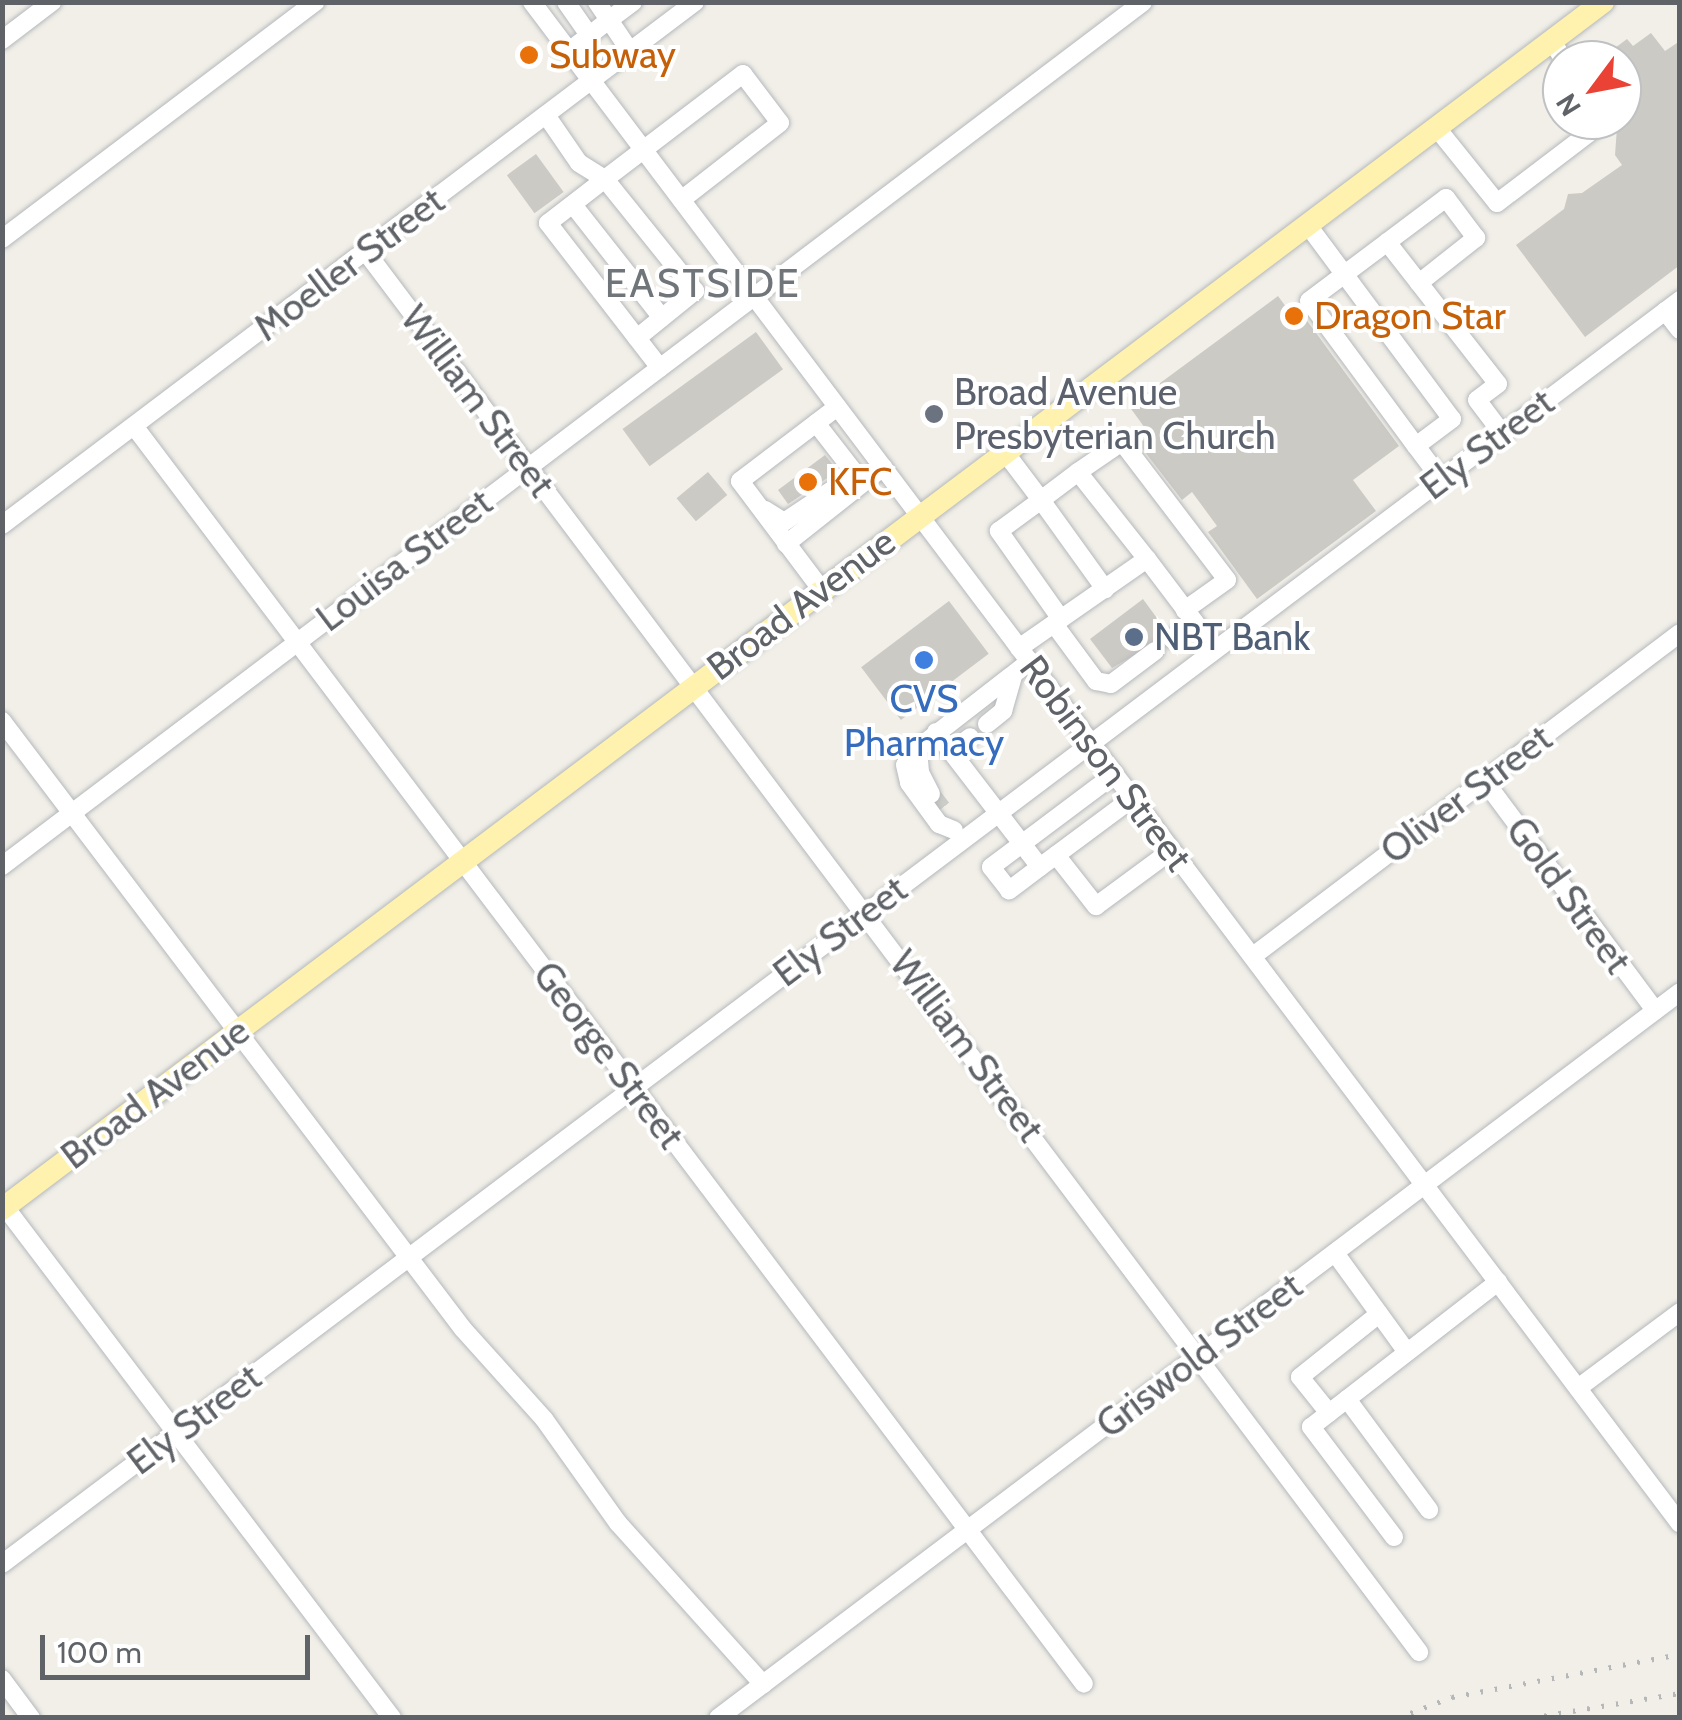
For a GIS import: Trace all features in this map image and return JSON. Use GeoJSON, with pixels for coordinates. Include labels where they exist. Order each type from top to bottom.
{"type":"FeatureCollection","features":[{"type":"Feature","properties":{"kind":"main road","name":"Broad Avenue"},"geometry":{"type":"LineString","coordinates":[[1567,40],[1603,2]]}},
{"type":"Feature","properties":{"kind":"main road","name":"Broad Avenue"},"geometry":{"type":"LineString","coordinates":[[3,1206],[1307,224],[1436,128],[1542,60]]}},
{"type":"Feature","properties":{"kind":"street"},"geometry":{"type":"LineString","coordinates":[[2,40],[52,2]]}},
{"type":"Feature","properties":{"kind":"street"},"geometry":{"type":"LineString","coordinates":[[2,239],[315,2]]}},
{"type":"Feature","properties":{"kind":"street"},"geometry":{"type":"LineString","coordinates":[[566,2],[589,35]]}},
{"type":"Feature","properties":{"kind":"street"},"geometry":{"type":"LineString","coordinates":[[596,2],[630,51]]}},
{"type":"Feature","properties":{"kind":"street"},"geometry":{"type":"LineString","coordinates":[[569,51],[633,2]]}},
{"type":"Feature","properties":{"kind":"street","name":"Moeller Street"},"geometry":{"type":"LineString","coordinates":[[2,525],[695,2]]}},
{"type":"Feature","properties":{"kind":"street","name":"Louisa Street"},"geometry":{"type":"LineString","coordinates":[[2,866],[1143,2]]}},
{"type":"Feature","properties":{"kind":"street","name":"Robinson Street"},"geometry":{"type":"LineString","coordinates":[[539,5],[569,51],[1680,1524]]}},
{"type":"Feature","properties":{"kind":"street"},"geometry":{"type":"LineString","coordinates":[[660,368],[548,223],[744,74],[780,123],[681,200]]}},
{"type":"Feature","properties":{"kind":"street"},"geometry":{"type":"LineString","coordinates":[[546,115],[579,162],[605,179],[695,292],[686,303],[637,338]]}},
{"type":"Feature","properties":{"kind":"street"},"geometry":{"type":"LineString","coordinates":[[1436,128],[1497,204],[1580,140]]}},
{"type":"Feature","properties":{"kind":"street"},"geometry":{"type":"LineString","coordinates":[[1418,283],[1476,238],[1446,198],[1309,301],[1441,479]]}},
{"type":"Feature","properties":{"kind":"street"},"geometry":{"type":"LineString","coordinates":[[574,206],[662,318]]}},
{"type":"Feature","properties":{"kind":"street"},"geometry":{"type":"LineString","coordinates":[[1307,224],[1452,419]]}},
{"type":"Feature","properties":{"kind":"street"},"geometry":{"type":"LineString","coordinates":[[1388,242],[1498,384],[1416,446]]}},
{"type":"Feature","properties":{"kind":"street","name":"William Street"},"geometry":{"type":"LineString","coordinates":[[366,252],[1420,1652]]}},
{"type":"Feature","properties":{"kind":"street"},"geometry":{"type":"LineString","coordinates":[[686,303],[707,332]]}},
{"type":"Feature","properties":{"kind":"street"},"geometry":{"type":"LineString","coordinates":[[1672,305],[1680,330]]}},
{"type":"Feature","properties":{"kind":"street","name":"Ely Street"},"geometry":{"type":"LineString","coordinates":[[2,1564],[866,912],[958,835],[996,814],[1672,305]]}},
{"type":"Feature","properties":{"kind":"street"},"geometry":{"type":"LineString","coordinates":[[1476,400],[1502,433]]}},
{"type":"Feature","properties":{"kind":"street"},"geometry":{"type":"LineString","coordinates":[[821,589],[740,482],[837,406]]}},
{"type":"Feature","properties":{"kind":"street"},"geometry":{"type":"LineString","coordinates":[[816,423],[861,484]]}},
{"type":"Feature","properties":{"kind":"street","name":"George Street"},"geometry":{"type":"LineString","coordinates":[[134,426],[1084,1684]]}},
{"type":"Feature","properties":{"kind":"street"},"geometry":{"type":"LineString","coordinates":[[1156,652],[1111,684],[1096,681],[1000,531],[1122,442],[1227,580],[1172,639]]}},
{"type":"Feature","properties":{"kind":"street"},"geometry":{"type":"LineString","coordinates":[[1004,451],[1105,589]]}},
{"type":"Feature","properties":{"kind":"street"},"geometry":{"type":"LineString","coordinates":[[786,544],[882,467]]}},
{"type":"Feature","properties":{"kind":"street"},"geometry":{"type":"LineString","coordinates":[[1078,472],[1214,649]]}},
{"type":"Feature","properties":{"kind":"street"},"geometry":{"type":"LineString","coordinates":[[750,495],[784,522],[844,482],[861,484]]}},
{"type":"Feature","properties":{"kind":"street"},"geometry":{"type":"LineString","coordinates":[[987,724],[1003,712],[1013,675],[1025,655],[1058,622],[1147,559]]}},
{"type":"Feature","properties":{"kind":"street","name":"Oliver Street"},"geometry":{"type":"LineString","coordinates":[[1253,956],[1680,633]]}},
{"type":"Feature","properties":{"kind":"street"},"geometry":{"type":"LineString","coordinates":[[958,835],[939,824],[908,783],[905,766],[936,732],[1013,675]]}},
{"type":"Feature","properties":{"kind":"street"},"geometry":{"type":"LineString","coordinates":[[2,720],[407,1258],[544,1418],[618,1523],[763,1684]]}},
{"type":"Feature","properties":{"kind":"street"},"geometry":{"type":"LineString","coordinates":[[936,732],[1040,867]]}},
{"type":"Feature","properties":{"kind":"street"},"geometry":{"type":"LineString","coordinates":[[950,752],[970,737]]}},
{"type":"Feature","properties":{"kind":"street"},"geometry":{"type":"LineString","coordinates":[[918,748],[920,772],[958,835]]}},
{"type":"Feature","properties":{"kind":"street"},"geometry":{"type":"LineString","coordinates":[[1115,774],[991,867],[1010,890],[1133,798]]}},
{"type":"Feature","properties":{"kind":"street","name":"Gold Street"},"geometry":{"type":"LineString","coordinates":[[1484,780],[1655,1010]]}},
{"type":"Feature","properties":{"kind":"street"},"geometry":{"type":"LineString","coordinates":[[1056,855],[1096,906],[1172,850]]}},
{"type":"Feature","properties":{"kind":"street","name":"Griswold Street"},"geometry":{"type":"LineString","coordinates":[[730,1714],[763,1684],[1680,992]]}},
{"type":"Feature","properties":{"kind":"street"},"geometry":{"type":"LineString","coordinates":[[3,1206],[392,1718]]}},
{"type":"Feature","properties":{"kind":"street"},"geometry":{"type":"LineString","coordinates":[[1335,1252],[1407,1352]]}},
{"type":"Feature","properties":{"kind":"street"},"geometry":{"type":"LineString","coordinates":[[1394,1537],[1311,1427],[1498,1282]]}},
{"type":"Feature","properties":{"kind":"street"},"geometry":{"type":"LineString","coordinates":[[1578,1388],[1680,1312]]}},
{"type":"Feature","properties":{"kind":"street"},"geometry":{"type":"LineString","coordinates":[[1328,1413],[1300,1376],[1379,1314]]}},
{"type":"Feature","properties":{"kind":"street"},"geometry":{"type":"LineString","coordinates":[[1346,1399],[1429,1510]]}},
{"type":"Feature","properties":{"kind":"street"},"geometry":{"type":"LineString","coordinates":[[2,1679],[31,1718]]}},
{"type":"Feature","properties":{"kind":"building"},"geometry":{"type":"Polygon","coordinates":[[[1651,33],[1665,51],[1680,41],[1680,265],[1585,337],[1516,245],[1564,209],[1568,194],[1582,193],[1622,165],[1615,155],[1616,140],[1642,140],[1641,40],[1651,33]]]}},
{"type":"Feature","properties":{"kind":"building"},"geometry":{"type":"Polygon","coordinates":[[[536,154],[564,192],[535,213],[507,175],[536,154]]]}},
{"type":"Feature","properties":{"kind":"building"},"geometry":{"type":"Polygon","coordinates":[[[1278,296],[1298,323],[1305,318],[1399,446],[1353,480],[1376,511],[1257,599],[1208,532],[1217,526],[1192,492],[1182,500],[1138,443],[1150,435],[1129,406],[1278,296]]]}},
{"type":"Feature","properties":{"kind":"building"},"geometry":{"type":"Polygon","coordinates":[[[756,332],[783,369],[650,466],[623,429],[756,332]]]}},
{"type":"Feature","properties":{"kind":"building"},"geometry":{"type":"Polygon","coordinates":[[[825,455],[838,471],[788,504],[778,490],[825,455]]]}},
{"type":"Feature","properties":{"kind":"building"},"geometry":{"type":"Polygon","coordinates":[[[708,472],[727,495],[696,521],[677,498],[708,472]]]}},
{"type":"Feature","properties":{"kind":"building"},"geometry":{"type":"Polygon","coordinates":[[[1143,599],[1165,629],[1160,640],[1112,668],[1090,639],[1143,599]]]}},
{"type":"Feature","properties":{"kind":"building","name":"CVS Pharmacy"},"geometry":{"type":"Polygon","coordinates":[[[949,601],[989,654],[901,720],[861,667],[949,601]]]}},
{"type":"Feature","properties":{"kind":"tunnel"},"geometry":{"type":"LineString","coordinates":[[931,794],[942,808]]}},
{"type":"Feature","properties":{"kind":"railway"},"geometry":{"type":"LineString","coordinates":[[1397,1718],[1452,1697],[1680,1654]]}},
{"type":"Feature","properties":{"kind":"railway"},"geometry":{"type":"LineString","coordinates":[[1530,1718],[1680,1693]]}},
{"type":"Feature","properties":{"kind":"place","name":"Subway"},"geometry":{"type":"Point","coordinates":[529,55]}},
{"type":"Feature","properties":{"kind":"place","name":"Dragon Star"},"geometry":{"type":"Point","coordinates":[1294,316]}},
{"type":"Feature","properties":{"kind":"place","name":"Broad Avenue Presbyterian Church"},"geometry":{"type":"Point","coordinates":[934,414]}},
{"type":"Feature","properties":{"kind":"place","name":"KFC"},"geometry":{"type":"Point","coordinates":[808,482]}},
{"type":"Feature","properties":{"kind":"place","name":"NBT Bank"},"geometry":{"type":"Point","coordinates":[1134,637]}},
{"type":"Feature","properties":{"kind":"place","name":"CVS Pharmacy"},"geometry":{"type":"Point","coordinates":[924,660]}},
{"type":"Feature","properties":{"kind":"district","name":"EASTSIDE"},"geometry":{"type":"Point","coordinates":[703,283]}}]}
